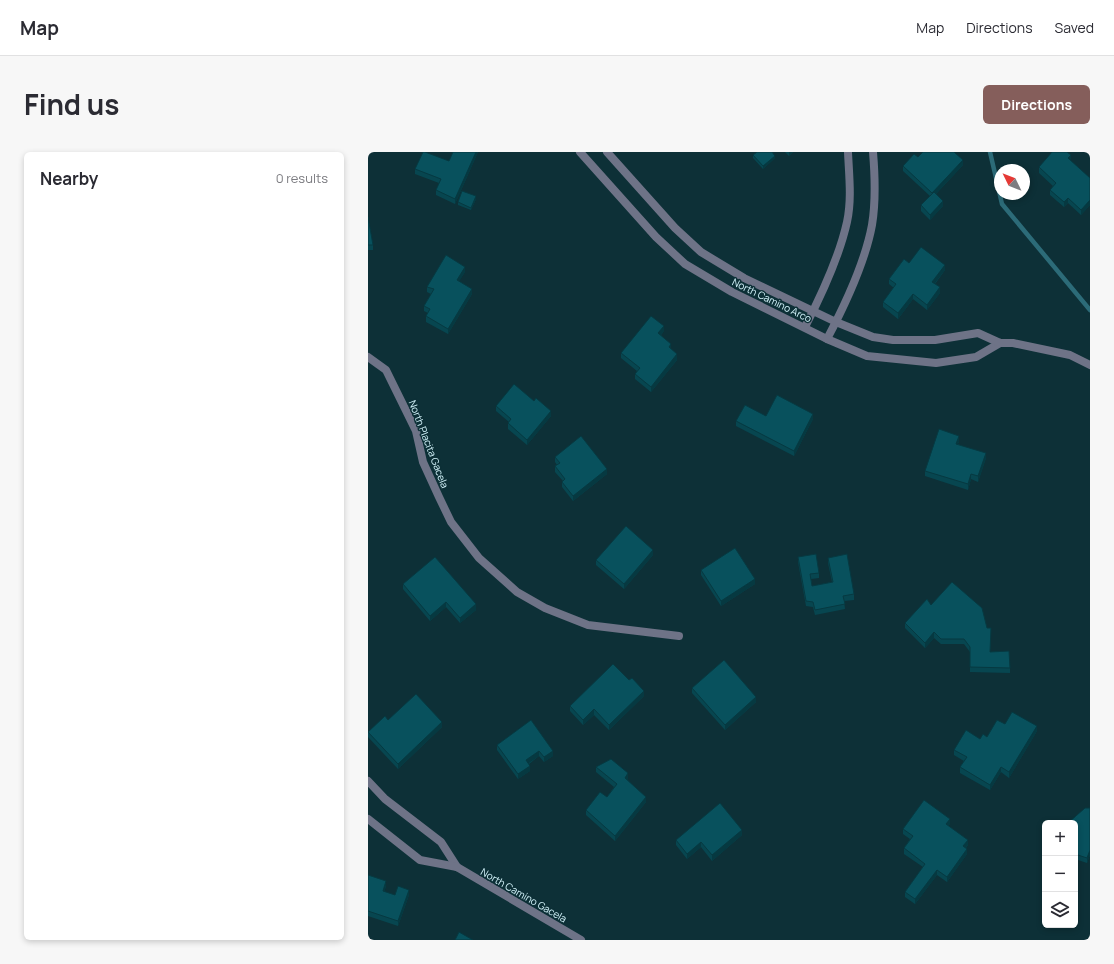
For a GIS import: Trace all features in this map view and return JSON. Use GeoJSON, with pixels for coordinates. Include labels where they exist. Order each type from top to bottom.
{"type":"FeatureCollection","features":[{"type":"Feature","properties":{"kind":"street","name":"North Camino Arco"},"geometry":{"type":"LineString","coordinates":[[580,152],[656,238],[686,264],[732,292],[827,339],[867,356],[936,363],[976,357],[1000,343]]}},
{"type":"Feature","properties":{"kind":"street","name":"North Camino Arco"},"geometry":{"type":"LineString","coordinates":[[607,152],[675,228],[701,252],[744,278],[836,322],[872,337],[893,340],[935,340],[978,333],[1000,343],[1013,343],[1070,355],[1090,365]]}},
{"type":"Feature","properties":{"kind":"street"},"geometry":{"type":"LineString","coordinates":[[805,327],[834,262],[847,221],[850,182],[848,152]]}},
{"type":"Feature","properties":{"kind":"street"},"geometry":{"type":"LineString","coordinates":[[827,339],[858,271],[872,226],[876,182],[873,152]]}},
{"type":"Feature","properties":{"kind":"street","name":"North Placita Gacela"},"geometry":{"type":"LineString","coordinates":[[368,357],[386,370],[416,431],[424,462],[451,522],[479,558],[517,592],[545,608],[588,625],[679,636]]}},
{"type":"Feature","properties":{"kind":"street","name":"North Camino Gacela"},"geometry":{"type":"LineString","coordinates":[[368,781],[385,799],[441,842],[457,867]]}},
{"type":"Feature","properties":{"kind":"street","name":"North Camino Gacela"},"geometry":{"type":"LineString","coordinates":[[368,820],[420,860],[457,867],[581,940]]}},
{"type":"Feature","properties":{"kind":"building"},"geometry":{"type":"Polygon","coordinates":[[[423,152],[449,161],[453,152],[476,152],[455,199],[436,190],[441,179],[415,169],[423,152]]]}},
{"type":"Feature","properties":{"kind":"building"},"geometry":{"type":"Polygon","coordinates":[[[757,152],[772,152],[775,156],[763,166],[753,155],[757,152]]]}},
{"type":"Feature","properties":{"kind":"building"},"geometry":{"type":"Polygon","coordinates":[[[923,152],[954,152],[963,160],[932,193],[903,166],[914,154],[918,157],[923,152]]]}},
{"type":"Feature","properties":{"kind":"building"},"geometry":{"type":"Polygon","coordinates":[[[1052,152],[1067,152],[1071,155],[1068,158],[1090,178],[1090,200],[1081,210],[1068,198],[1064,202],[1050,190],[1056,183],[1039,167],[1052,152]]]}},
{"type":"Feature","properties":{"kind":"building"},"geometry":{"type":"Polygon","coordinates":[[[462,191],[476,196],[471,208],[458,202],[462,191]]]}},
{"type":"Feature","properties":{"kind":"building"},"geometry":{"type":"Polygon","coordinates":[[[934,192],[943,201],[930,215],[921,205],[934,192]]]}},
{"type":"Feature","properties":{"kind":"building"},"geometry":{"type":"Polygon","coordinates":[[[368,217],[373,245],[368,245],[368,217]]]}},
{"type":"Feature","properties":{"kind":"building"},"geometry":{"type":"Polygon","coordinates":[[[921,247],[945,265],[932,282],[940,287],[927,305],[913,294],[898,313],[883,302],[896,284],[889,279],[904,259],[909,263],[921,247]]]}},
{"type":"Feature","properties":{"kind":"building"},"geometry":{"type":"Polygon","coordinates":[[[446,255],[465,267],[457,280],[472,289],[448,329],[426,316],[430,309],[424,306],[434,289],[427,287],[446,255]]]}},
{"type":"Feature","properties":{"kind":"building"},"geometry":{"type":"Polygon","coordinates":[[[651,316],[664,326],[658,333],[671,344],[669,347],[677,354],[651,387],[635,374],[640,368],[621,353],[651,316]]]}},
{"type":"Feature","properties":{"kind":"building"},"geometry":{"type":"Polygon","coordinates":[[[514,384],[534,401],[536,398],[551,411],[527,440],[508,423],[511,419],[496,406],[514,384]]]}},
{"type":"Feature","properties":{"kind":"building"},"geometry":{"type":"Polygon","coordinates":[[[777,395],[813,414],[794,451],[736,421],[745,405],[766,416],[777,395]]]}},
{"type":"Feature","properties":{"kind":"building"},"geometry":{"type":"Polygon","coordinates":[[[939,429],[959,436],[956,444],[986,453],[978,476],[971,474],[968,484],[925,471],[939,429]]]}},
{"type":"Feature","properties":{"kind":"building"},"geometry":{"type":"Polygon","coordinates":[[[581,436],[607,469],[573,496],[562,482],[565,479],[555,466],[560,463],[555,457],[581,436]]]}},
{"type":"Feature","properties":{"kind":"building"},"geometry":{"type":"Polygon","coordinates":[[[626,526],[653,550],[624,584],[596,560],[626,526]]]}},
{"type":"Feature","properties":{"kind":"building"},"geometry":{"type":"Polygon","coordinates":[[[735,548],[755,579],[721,601],[701,570],[735,548]]]}},
{"type":"Feature","properties":{"kind":"building"},"geometry":{"type":"Polygon","coordinates":[[[816,554],[819,573],[810,574],[812,586],[833,582],[828,558],[847,554],[854,594],[843,596],[845,604],[815,610],[813,602],[806,601],[798,557],[816,554]]]}},
{"type":"Feature","properties":{"kind":"building"},"geometry":{"type":"Polygon","coordinates":[[[435,557],[476,604],[460,618],[446,602],[430,616],[403,584],[435,557]]]}},
{"type":"Feature","properties":{"kind":"building"},"geometry":{"type":"Polygon","coordinates":[[[952,582],[982,608],[987,628],[991,628],[990,652],[1009,651],[1010,668],[970,667],[970,647],[964,639],[941,639],[934,632],[925,643],[905,623],[927,599],[931,605],[952,582]]]}},
{"type":"Feature","properties":{"kind":"building"},"geometry":{"type":"Polygon","coordinates":[[[724,660],[756,697],[725,725],[692,688],[724,660]]]}},
{"type":"Feature","properties":{"kind":"building"},"geometry":{"type":"Polygon","coordinates":[[[613,664],[629,680],[632,678],[644,691],[609,725],[594,709],[583,720],[570,706],[613,664]]]}},
{"type":"Feature","properties":{"kind":"building"},"geometry":{"type":"Polygon","coordinates":[[[416,694],[442,722],[398,764],[368,732],[385,716],[388,720],[416,694]]]}},
{"type":"Feature","properties":{"kind":"building"},"geometry":{"type":"Polygon","coordinates":[[[1012,712],[1037,726],[1009,772],[1001,767],[990,785],[960,767],[967,757],[954,750],[966,730],[980,739],[983,734],[987,737],[997,720],[1005,724],[1012,712]]]}},
{"type":"Feature","properties":{"kind":"building"},"geometry":{"type":"Polygon","coordinates":[[[531,720],[553,751],[544,757],[539,751],[526,760],[530,766],[518,774],[497,745],[531,720]]]}},
{"type":"Feature","properties":{"kind":"building"},"geometry":{"type":"Polygon","coordinates":[[[611,759],[628,773],[625,778],[646,797],[615,836],[586,810],[600,792],[607,797],[617,784],[596,767],[611,759]]]}},
{"type":"Feature","properties":{"kind":"building"},"geometry":{"type":"Polygon","coordinates":[[[924,800],[950,819],[946,824],[968,840],[963,846],[967,849],[947,877],[937,870],[915,899],[905,892],[925,864],[904,848],[913,836],[903,829],[924,800]]]}},
{"type":"Feature","properties":{"kind":"building"},"geometry":{"type":"Polygon","coordinates":[[[720,803],[742,830],[712,855],[701,842],[687,854],[676,840],[720,803]]]}},
{"type":"Feature","properties":{"kind":"building"},"geometry":{"type":"Polygon","coordinates":[[[1085,808],[1090,808],[1090,850],[1087,858],[1078,855],[1078,820],[1071,820],[1085,808]]]}},
{"type":"Feature","properties":{"kind":"building"},"geometry":{"type":"Polygon","coordinates":[[[368,875],[386,881],[383,891],[395,895],[398,886],[409,890],[398,921],[368,911],[368,875]]]}},
{"type":"Feature","properties":{"kind":"building"},"geometry":{"type":"Polygon","coordinates":[[[459,932],[473,940],[455,940],[459,932]]]}},
{"type":"Feature","properties":{"kind":"waterway"},"geometry":{"type":"LineString","coordinates":[[990,152],[1002,204],[1090,310]]}}]}
